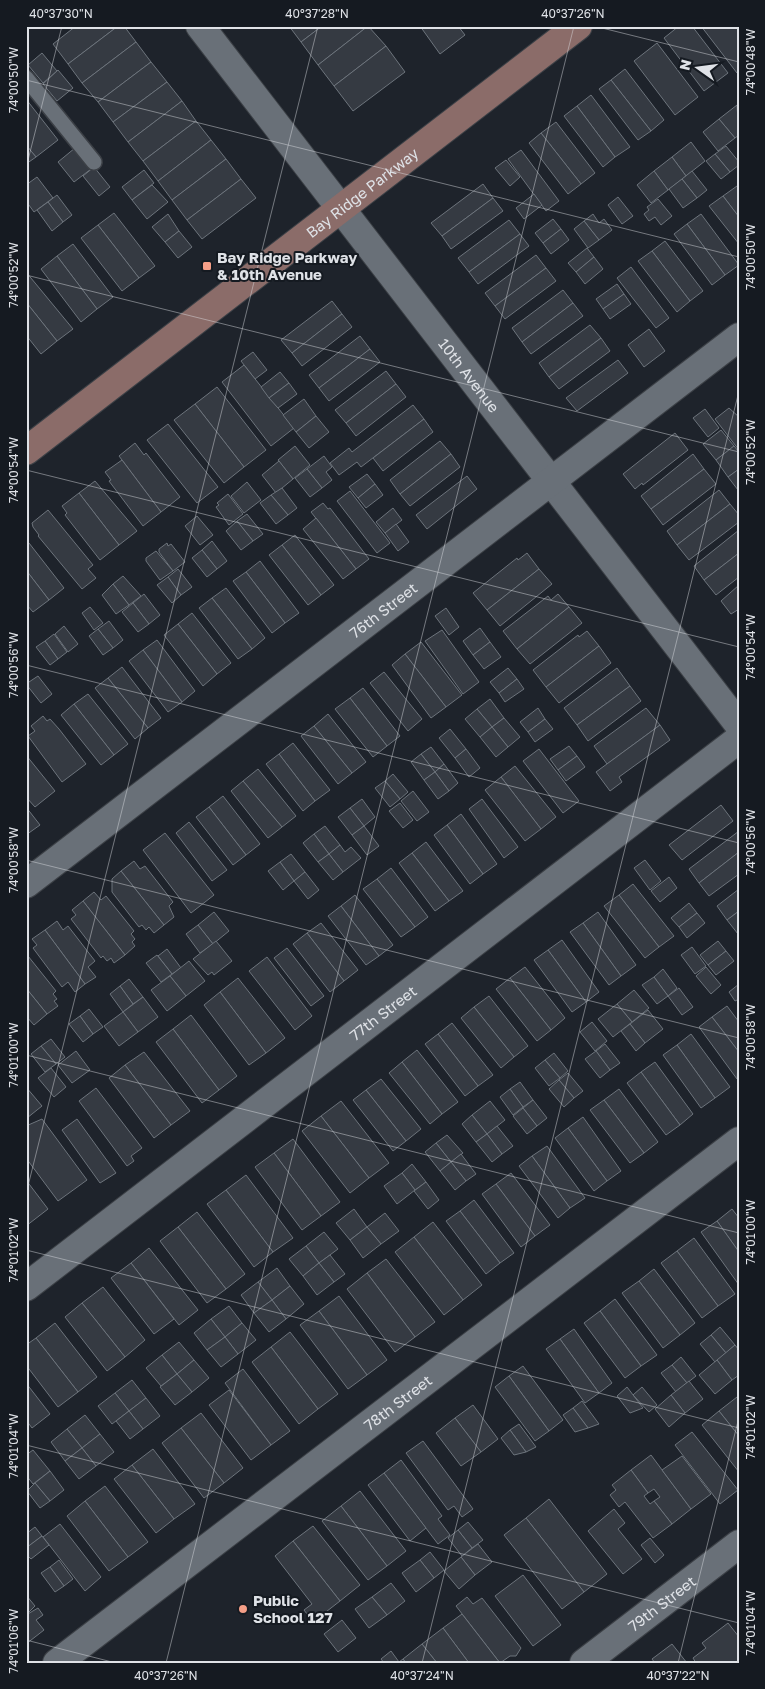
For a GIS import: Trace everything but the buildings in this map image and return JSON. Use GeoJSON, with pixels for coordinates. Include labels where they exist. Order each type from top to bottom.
{"type":"FeatureCollection","features":[{"type":"Feature","properties":{"kind":"main road","name":"Bay Ridge Parkway"},"geometry":{"type":"LineString","coordinates":[[26,451],[578,26]]}},
{"type":"Feature","properties":{"kind":"street","name":"10th Avenue"},"geometry":{"type":"LineString","coordinates":[[200,26],[739,726]]}},
{"type":"Feature","properties":{"kind":"street","name":"76th Street"},"geometry":{"type":"LineString","coordinates":[[26,884],[739,337]]}},
{"type":"Feature","properties":{"kind":"street","name":"77th Street"},"geometry":{"type":"LineString","coordinates":[[26,1287],[739,739]]}},
{"type":"Feature","properties":{"kind":"street","name":"78th Street"},"geometry":{"type":"LineString","coordinates":[[57,1663],[739,1141]]}},
{"type":"Feature","properties":{"kind":"street","name":"79th Street"},"geometry":{"type":"LineString","coordinates":[[584,1663],[739,1544]]}},
{"type":"Feature","properties":{"kind":"lane"},"geometry":{"type":"LineString","coordinates":[[26,78],[94,162]]}},
{"type":"Feature","properties":{"kind":"place","name":"Bay Ridge Parkway & 10th Avenue"},"geometry":{"type":"Point","coordinates":[207,266]}},
{"type":"Feature","properties":{"kind":"place","name":"Public School 127"},"geometry":{"type":"Point","coordinates":[243,1609]}}]}
